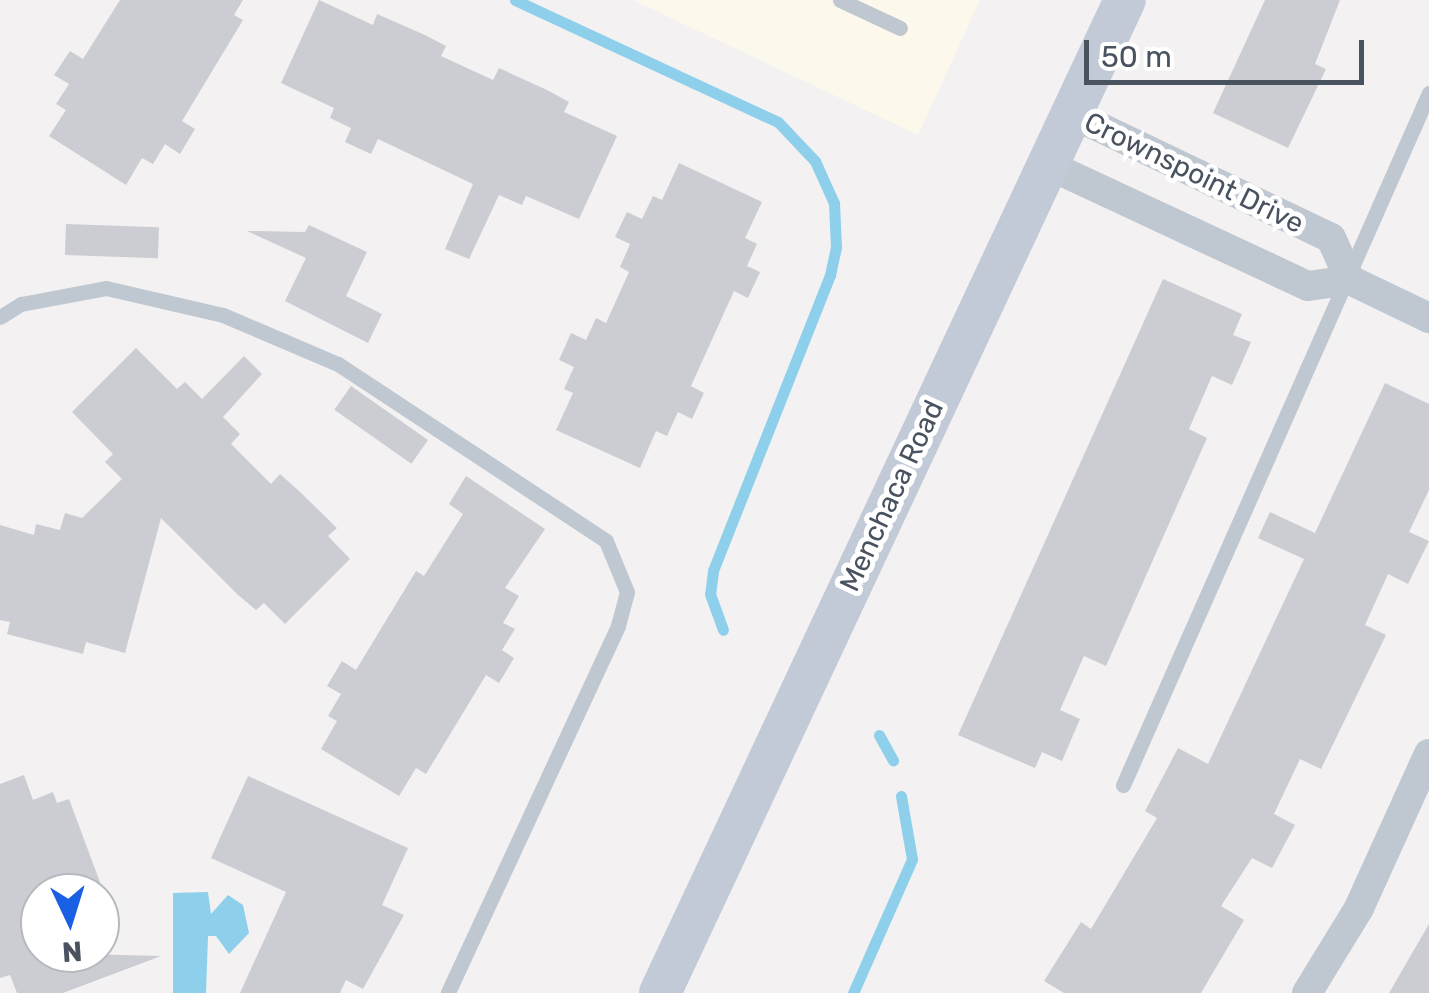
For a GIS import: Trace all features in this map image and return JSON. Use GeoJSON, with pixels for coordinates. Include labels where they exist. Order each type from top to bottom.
{"type":"FeatureCollection","features":[{"type":"Feature","properties":{"kind":"main road","name":"Menchaca Road"},"geometry":{"type":"LineString","coordinates":[[660,993],[1044,163],[1125,0]]}},
{"type":"Feature","properties":{"kind":"street","name":"Crownspoint Drive"},"geometry":{"type":"LineString","coordinates":[[1070,113],[1331,238],[1350,280]]}},
{"type":"Feature","properties":{"kind":"street","name":"Crownspoint Drive"},"geometry":{"type":"LineString","coordinates":[[1044,163],[1308,286],[1350,280],[1429,318]]}},
{"type":"Feature","properties":{"kind":"street"},"geometry":{"type":"LineString","coordinates":[[1307,993],[1359,908],[1429,754]]}},
{"type":"Feature","properties":{"kind":"lane"},"geometry":{"type":"LineString","coordinates":[[840,0],[900,28]]}},
{"type":"Feature","properties":{"kind":"lane"},"geometry":{"type":"LineString","coordinates":[[1123,785],[1350,280],[1429,94]]}},
{"type":"Feature","properties":{"kind":"lane"},"geometry":{"type":"LineString","coordinates":[[0,317],[21,304],[106,288],[223,315],[338,364],[606,540],[627,592],[618,626],[448,993]]}},
{"type":"Feature","properties":{"kind":"shaded area"},"geometry":{"type":"Polygon","coordinates":[[[633,0],[980,0],[918,135],[633,0]]]}},
{"type":"Feature","properties":{"kind":"water"},"geometry":{"type":"Polygon","coordinates":[[[208,892],[211,914],[228,895],[243,905],[249,933],[229,954],[216,936],[208,936],[206,993],[173,993],[173,893],[208,892]]]}},
{"type":"Feature","properties":{"kind":"building"},"geometry":{"type":"Polygon","coordinates":[[[120,0],[243,0],[234,15],[243,20],[182,121],[195,129],[180,154],[165,144],[153,164],[142,158],[126,185],[49,136],[66,110],[56,104],[69,84],[54,75],[70,51],[83,59],[120,0]]]}},
{"type":"Feature","properties":{"kind":"building"},"geometry":{"type":"Polygon","coordinates":[[[319,0],[373,25],[377,14],[425,35],[446,46],[441,56],[493,80],[499,68],[569,102],[564,112],[617,136],[579,219],[526,196],[522,205],[499,195],[469,259],[445,249],[473,184],[378,139],[371,154],[345,142],[351,128],[330,118],[334,108],[281,83],[319,0]]]}},
{"type":"Feature","properties":{"kind":"building"},"geometry":{"type":"Polygon","coordinates":[[[1265,0],[1340,0],[1315,64],[1326,69],[1288,148],[1213,113],[1265,0]]]}},
{"type":"Feature","properties":{"kind":"building"},"geometry":{"type":"Polygon","coordinates":[[[679,163],[762,202],[745,238],[757,244],[747,266],[760,272],[748,298],[734,291],[691,386],[704,393],[692,419],[678,412],[667,436],[656,431],[640,468],[556,430],[573,393],[564,389],[574,367],[559,360],[571,333],[586,340],[596,318],[606,323],[629,272],[620,267],[630,244],[615,237],[627,212],[642,219],[653,196],[662,200],[679,163]]]}},
{"type":"Feature","properties":{"kind":"building"},"geometry":{"type":"Polygon","coordinates":[[[66,224],[159,227],[158,258],[65,255],[66,224]]]}},
{"type":"Feature","properties":{"kind":"building"},"geometry":{"type":"Polygon","coordinates":[[[309,225],[367,252],[346,296],[382,314],[368,343],[285,301],[306,258],[247,231],[305,232],[309,225]]]}},
{"type":"Feature","properties":{"kind":"building"},"geometry":{"type":"Polygon","coordinates":[[[1163,279],[1242,314],[1233,335],[1251,342],[1232,385],[1212,376],[1189,429],[1207,438],[1106,666],[1084,656],[1060,710],[1080,719],[1062,761],[1042,752],[1035,768],[958,735],[1163,279]]]}},
{"type":"Feature","properties":{"kind":"building"},"geometry":{"type":"Polygon","coordinates":[[[136,348],[177,389],[185,382],[202,399],[244,356],[262,374],[223,417],[240,434],[231,444],[271,484],[280,474],[299,491],[337,528],[328,536],[350,559],[285,624],[264,603],[256,610],[237,594],[161,518],[125,653],[86,642],[83,654],[7,634],[10,622],[0,620],[0,525],[34,535],[36,524],[60,530],[65,513],[82,518],[122,479],[105,462],[113,454],[72,412],[136,348]]]}},
{"type":"Feature","properties":{"kind":"building"},"geometry":{"type":"Polygon","coordinates":[[[1385,383],[1429,404],[1429,490],[1409,532],[1429,541],[1408,584],[1388,574],[1365,625],[1386,635],[1321,769],[1300,759],[1274,814],[1295,825],[1272,868],[1252,858],[1221,906],[1244,920],[1201,993],[1064,993],[1044,981],[1081,922],[1091,929],[1157,818],[1145,811],[1178,748],[1208,764],[1304,559],[1258,538],[1270,512],[1315,533],[1385,383]]]}},
{"type":"Feature","properties":{"kind":"building"},"geometry":{"type":"Polygon","coordinates":[[[351,386],[428,440],[411,464],[334,410],[351,386]]]}},
{"type":"Feature","properties":{"kind":"building"},"geometry":{"type":"Polygon","coordinates":[[[466,476],[545,529],[505,588],[519,596],[503,623],[515,629],[502,650],[514,658],[499,683],[486,675],[426,774],[416,768],[399,796],[321,749],[337,721],[328,716],[341,694],[327,686],[342,661],[356,670],[416,571],[424,576],[463,514],[449,504],[466,476]]]}},
{"type":"Feature","properties":{"kind":"building"},"geometry":{"type":"Polygon","coordinates":[[[24,775],[33,800],[53,792],[57,803],[69,799],[97,873],[20,873],[20,973],[116,973],[63,993],[17,993],[10,975],[0,978],[0,784],[24,775]]]}},
{"type":"Feature","properties":{"kind":"building"},"geometry":{"type":"Polygon","coordinates":[[[248,776],[408,848],[382,905],[404,915],[363,989],[346,980],[340,993],[240,993],[286,892],[211,858],[248,776]]]}},
{"type":"Feature","properties":{"kind":"building"},"geometry":{"type":"Polygon","coordinates":[[[1429,924],[1429,993],[1389,993],[1429,924]]]}},
{"type":"Feature","properties":{"kind":"building"},"geometry":{"type":"Polygon","coordinates":[[[120,955],[161,956],[120,971],[120,955]]]}},
{"type":"Feature","properties":{"kind":"waterway"},"geometry":{"type":"LineString","coordinates":[[515,0],[778,122],[815,161],[834,203],[836,247],[830,275],[713,571],[710,594],[723,630]]}},
{"type":"Feature","properties":{"kind":"waterway"},"geometry":{"type":"LineString","coordinates":[[879,735],[893,760]]}},
{"type":"Feature","properties":{"kind":"waterway"},"geometry":{"type":"LineString","coordinates":[[853,993],[912,859],[901,796]]}}]}
